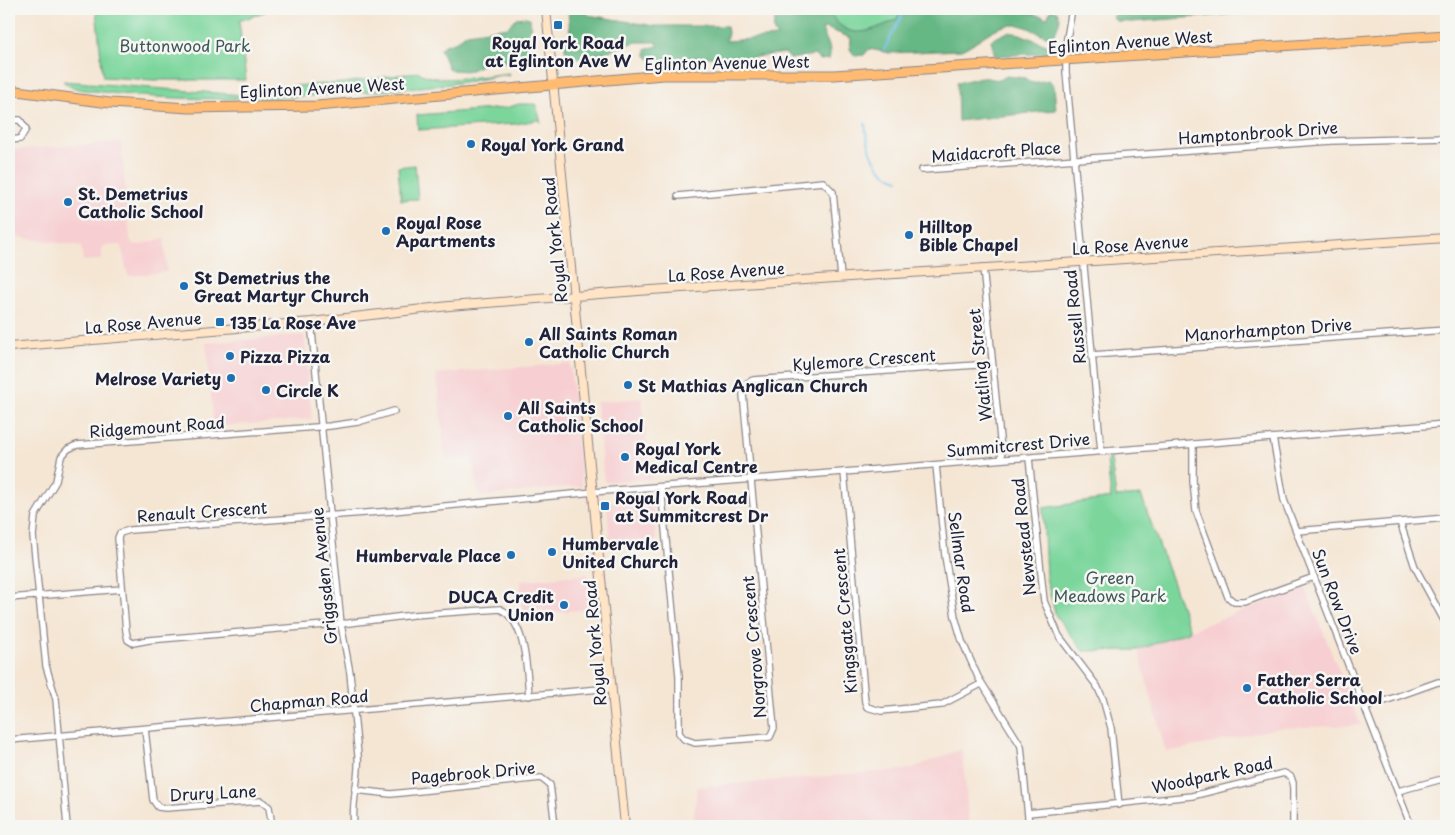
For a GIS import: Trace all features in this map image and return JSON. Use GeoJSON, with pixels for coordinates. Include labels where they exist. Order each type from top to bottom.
{"type":"FeatureCollection","features":[{"type":"Feature","properties":{"kind":"main road","name":"Eglinton Avenue West"},"geometry":{"type":"LineString","coordinates":[[9,90],[110,103],[246,108],[317,106],[663,75],[834,75],[1446,35]]}},
{"type":"Feature","properties":{"kind":"street","name":"Royal York Road"},"geometry":{"type":"LineString","coordinates":[[546,9],[625,826]]}},
{"type":"Feature","properties":{"kind":"street","name":"Russell Road"},"geometry":{"type":"LineString","coordinates":[[1072,9],[1065,60],[1072,159],[1101,451]]}},
{"type":"Feature","properties":{"kind":"street"},"geometry":{"type":"LineString","coordinates":[[9,120],[14,118],[22,121],[25,125],[26,133],[20,139],[9,140]]}},
{"type":"Feature","properties":{"kind":"street","name":"Hamptonbrook Drive"},"geometry":{"type":"LineString","coordinates":[[1072,159],[1332,141],[1446,138]]}},
{"type":"Feature","properties":{"kind":"street","name":"Maidacroft Place"},"geometry":{"type":"LineString","coordinates":[[922,170],[1072,159]]}},
{"type":"Feature","properties":{"kind":"street"},"geometry":{"type":"LineString","coordinates":[[678,196],[811,182],[827,184],[832,192],[841,277]]}},
{"type":"Feature","properties":{"kind":"street","name":"La Rose Avenue"},"geometry":{"type":"LineString","coordinates":[[9,347],[311,322],[449,306],[983,267],[1446,238]]}},
{"type":"Feature","properties":{"kind":"street","name":"Watling Street"},"geometry":{"type":"LineString","coordinates":[[983,267],[1002,460]]}},
{"type":"Feature","properties":{"kind":"street","name":"Griggsden Avenue"},"geometry":{"type":"LineString","coordinates":[[311,322],[341,624],[354,711],[359,767],[352,805],[354,826]]}},
{"type":"Feature","properties":{"kind":"street","name":"Manorhampton Drive"},"geometry":{"type":"LineString","coordinates":[[1092,355],[1446,330]]}},
{"type":"Feature","properties":{"kind":"street","name":"Kylemore Crescent"},"geometry":{"type":"LineString","coordinates":[[751,480],[743,394],[744,385],[748,382],[992,364]]}},
{"type":"Feature","properties":{"kind":"street","name":"Ridgemount Road"},"geometry":{"type":"LineString","coordinates":[[67,826],[56,699],[46,666],[34,547],[34,525],[39,508],[56,481],[61,457],[77,445],[322,427],[358,422],[394,411]]}},
{"type":"Feature","properties":{"kind":"street","name":"Summitcrest Drive"},"geometry":{"type":"LineString","coordinates":[[593,492],[1446,424]]}},
{"type":"Feature","properties":{"kind":"street","name":"Sun Row Drive"},"geometry":{"type":"LineString","coordinates":[[1273,438],[1280,485],[1411,826]]}},
{"type":"Feature","properties":{"kind":"street"},"geometry":{"type":"LineString","coordinates":[[1193,444],[1193,481],[1196,511],[1228,597],[1234,602],[1245,602],[1314,577]]}},
{"type":"Feature","properties":{"kind":"street","name":"Newstead Road"},"geometry":{"type":"LineString","coordinates":[[1029,458],[1044,601],[1059,636],[1097,686],[1103,698],[1112,728],[1119,805]]}},
{"type":"Feature","properties":{"kind":"street","name":"Sellmar Road"},"geometry":{"type":"LineString","coordinates":[[936,465],[950,596],[962,641],[981,684],[1014,731],[1021,746],[1029,826]]}},
{"type":"Feature","properties":{"kind":"street","name":"Kingsgate Crescent"},"geometry":{"type":"LineString","coordinates":[[844,472],[864,702],[867,706],[881,711],[941,705],[981,684]]}},
{"type":"Feature","properties":{"kind":"street","name":"Norgrove Crescent"},"geometry":{"type":"LineString","coordinates":[[661,487],[680,676],[678,733],[684,740],[691,742],[766,738],[772,735],[774,728],[751,480]]}},
{"type":"Feature","properties":{"kind":"street","name":"Renault Crescent"},"geometry":{"type":"LineString","coordinates":[[529,696],[524,644],[506,612],[500,609],[390,617],[341,624],[149,640],[136,644],[127,637],[118,538],[120,534],[130,530],[438,507],[593,492]]}},
{"type":"Feature","properties":{"kind":"street"},"geometry":{"type":"LineString","coordinates":[[1297,531],[1446,518]]}},
{"type":"Feature","properties":{"kind":"street"},"geometry":{"type":"LineString","coordinates":[[1400,522],[1415,567],[1446,624]]}},
{"type":"Feature","properties":{"kind":"street"},"geometry":{"type":"LineString","coordinates":[[9,598],[122,589]]}},
{"type":"Feature","properties":{"kind":"street"},"geometry":{"type":"LineString","coordinates":[[1365,708],[1438,682],[1446,682]]}},
{"type":"Feature","properties":{"kind":"street","name":"Chapman Road"},"geometry":{"type":"LineString","coordinates":[[9,740],[612,688]]}},
{"type":"Feature","properties":{"kind":"street","name":"Drury Lane"},"geometry":{"type":"LineString","coordinates":[[145,729],[153,800],[158,807],[261,801],[269,807],[272,826]]}},
{"type":"Feature","properties":{"kind":"street","name":"Woodpark Road"},"geometry":{"type":"LineString","coordinates":[[1028,813],[1192,796],[1284,773],[1291,776],[1293,783],[1293,826]]}},
{"type":"Feature","properties":{"kind":"street","name":"Pagebrook Drive"},"geometry":{"type":"LineString","coordinates":[[354,790],[391,794],[541,778],[550,785],[555,826]]}},
{"type":"Feature","properties":{"kind":"street"},"geometry":{"type":"LineString","coordinates":[[1398,791],[1446,778]]}},
{"type":"Feature","properties":{"kind":"shaded area","name":"St. Demetrius Catholic School"},"geometry":{"type":"Polygon","coordinates":[[[121,142],[130,239],[133,244],[140,245],[164,238],[167,272],[128,276],[121,245],[102,246],[102,260],[83,261],[81,246],[9,236],[9,150],[121,142]]]}},
{"type":"Feature","properties":{"kind":"shaded area"},"geometry":{"type":"Polygon","coordinates":[[[304,335],[312,419],[214,427],[206,343],[304,335]]]}},
{"type":"Feature","properties":{"kind":"shaded area","name":"All Saints Catholic School"},"geometry":{"type":"Polygon","coordinates":[[[570,363],[582,486],[479,496],[473,458],[446,460],[436,374],[570,363]]]}},
{"type":"Feature","properties":{"kind":"shaded area"},"geometry":{"type":"Polygon","coordinates":[[[642,398],[651,479],[604,482],[596,402],[642,398]]]}},
{"type":"Feature","properties":{"kind":"shaded area"},"geometry":{"type":"Polygon","coordinates":[[[652,498],[656,541],[610,546],[607,502],[652,498]]]}},
{"type":"Feature","properties":{"kind":"shaded area"},"geometry":{"type":"Polygon","coordinates":[[[588,574],[591,609],[523,615],[520,581],[588,574]]]}},
{"type":"Feature","properties":{"kind":"shaded area","name":"Father Serra Catholic School"},"geometry":{"type":"Polygon","coordinates":[[[1305,587],[1361,725],[1277,728],[1166,752],[1138,650],[1305,587]]]}},
{"type":"Feature","properties":{"kind":"shaded area"},"geometry":{"type":"Polygon","coordinates":[[[962,749],[969,826],[693,826],[697,787],[910,769],[962,749]]]}},
{"type":"Feature","properties":{"kind":"green space","name":"Buttonwood Park"},"geometry":{"type":"Polygon","coordinates":[[[96,9],[236,9],[237,12],[248,9],[273,9],[239,21],[246,80],[154,80],[103,77],[96,9]]]}},
{"type":"Feature","properties":{"kind":"green space"},"geometry":{"type":"Polygon","coordinates":[[[568,9],[584,9],[588,15],[655,26],[727,26],[726,41],[777,37],[773,30],[775,20],[795,20],[807,9],[827,9],[842,27],[858,32],[875,29],[896,20],[902,9],[1018,9],[1047,18],[1051,10],[1057,11],[1060,20],[1053,38],[1021,25],[1008,25],[994,30],[961,50],[890,53],[869,49],[864,55],[855,56],[850,49],[851,38],[826,28],[822,29],[829,47],[829,59],[820,60],[814,55],[790,59],[785,53],[748,58],[708,57],[651,60],[646,56],[646,49],[658,46],[657,42],[636,42],[587,58],[570,58],[565,50],[565,39],[570,34],[568,9]]]}},
{"type":"Feature","properties":{"kind":"green space"},"geometry":{"type":"Polygon","coordinates":[[[827,9],[902,9],[897,20],[876,29],[858,32],[842,27],[827,9]]]}},
{"type":"Feature","properties":{"kind":"green space"},"geometry":{"type":"Polygon","coordinates":[[[1115,9],[1279,9],[1276,11],[1131,22],[1116,21],[1113,17],[1115,9]]]}},
{"type":"Feature","properties":{"kind":"green space"},"geometry":{"type":"Polygon","coordinates":[[[516,18],[530,18],[531,28],[524,41],[527,54],[524,61],[485,63],[469,71],[449,70],[440,49],[443,46],[457,41],[467,33],[508,27],[516,18]]]}},
{"type":"Feature","properties":{"kind":"green space"},"geometry":{"type":"Polygon","coordinates":[[[1008,32],[1020,34],[1051,47],[1052,53],[995,56],[991,40],[1008,32]]]}},
{"type":"Feature","properties":{"kind":"green space"},"geometry":{"type":"Polygon","coordinates":[[[419,72],[427,76],[449,79],[509,73],[510,76],[501,75],[459,83],[389,90],[245,99],[137,96],[81,90],[71,87],[63,81],[242,95],[275,87],[343,83],[419,72]]]}},
{"type":"Feature","properties":{"kind":"green space"},"geometry":{"type":"Polygon","coordinates":[[[1007,76],[1025,78],[1031,83],[1049,80],[1054,86],[1056,110],[958,121],[957,83],[981,77],[999,80],[1007,76]]]}},
{"type":"Feature","properties":{"kind":"green space"},"geometry":{"type":"Polygon","coordinates":[[[519,104],[536,104],[541,123],[538,120],[515,124],[418,130],[417,115],[506,108],[519,104]]]}},
{"type":"Feature","properties":{"kind":"green space"},"geometry":{"type":"Polygon","coordinates":[[[415,165],[418,199],[401,200],[398,167],[415,165]]]}},
{"type":"Feature","properties":{"kind":"green space","name":"Green Meadows Park"},"geometry":{"type":"Polygon","coordinates":[[[1111,459],[1116,497],[1141,495],[1190,631],[1138,650],[1083,651],[1056,616],[1046,578],[1043,508],[1111,498],[1107,460],[1111,459]]]}},
{"type":"Feature","properties":{"kind":"waterway"},"geometry":{"type":"LineString","coordinates":[[884,50],[901,17],[902,9]]}},
{"type":"Feature","properties":{"kind":"waterway"},"geometry":{"type":"LineString","coordinates":[[865,124],[870,150],[878,166],[890,177],[899,180]]}},
{"type":"Feature","properties":{"kind":"place","name":"Royal York Road at Eglinton Ave W"},"geometry":{"type":"Point","coordinates":[558,25]}},
{"type":"Feature","properties":{"kind":"place","name":"Royal York Grand"},"geometry":{"type":"Point","coordinates":[471,144]}},
{"type":"Feature","properties":{"kind":"place","name":"St. Demetrius Catholic School"},"geometry":{"type":"Point","coordinates":[68,202]}},
{"type":"Feature","properties":{"kind":"place","name":"Royal Rose Apartments"},"geometry":{"type":"Point","coordinates":[386,231]}},
{"type":"Feature","properties":{"kind":"place","name":"Hilltop Bible Chapel"},"geometry":{"type":"Point","coordinates":[909,235]}},
{"type":"Feature","properties":{"kind":"place","name":"St Demetrius the Great Martyr Church"},"geometry":{"type":"Point","coordinates":[184,286]}},
{"type":"Feature","properties":{"kind":"place","name":"135 La Rose Ave"},"geometry":{"type":"Point","coordinates":[220,322]}},
{"type":"Feature","properties":{"kind":"place","name":"All Saints Roman Catholic Church"},"geometry":{"type":"Point","coordinates":[529,342]}},
{"type":"Feature","properties":{"kind":"place","name":"Pizza Pizza"},"geometry":{"type":"Point","coordinates":[230,356]}},
{"type":"Feature","properties":{"kind":"place","name":"Melrose Variety"},"geometry":{"type":"Point","coordinates":[231,378]}},
{"type":"Feature","properties":{"kind":"place","name":"St Mathias Anglican Church"},"geometry":{"type":"Point","coordinates":[628,385]}},
{"type":"Feature","properties":{"kind":"place","name":"Circle K"},"geometry":{"type":"Point","coordinates":[266,390]}},
{"type":"Feature","properties":{"kind":"place","name":"All Saints Catholic School"},"geometry":{"type":"Point","coordinates":[508,416]}},
{"type":"Feature","properties":{"kind":"place","name":"Royal York Medical Centre"},"geometry":{"type":"Point","coordinates":[625,457]}},
{"type":"Feature","properties":{"kind":"place","name":"Royal York Road at Summitcrest Dr"},"geometry":{"type":"Point","coordinates":[605,506]}},
{"type":"Feature","properties":{"kind":"place","name":"Humbervale United Church"},"geometry":{"type":"Point","coordinates":[552,552]}},
{"type":"Feature","properties":{"kind":"place","name":"Humbervale Place"},"geometry":{"type":"Point","coordinates":[511,555]}},
{"type":"Feature","properties":{"kind":"place","name":"DUCA Credit Union"},"geometry":{"type":"Point","coordinates":[564,605]}},
{"type":"Feature","properties":{"kind":"place","name":"Father Serra Catholic School"},"geometry":{"type":"Point","coordinates":[1247,688]}}]}
